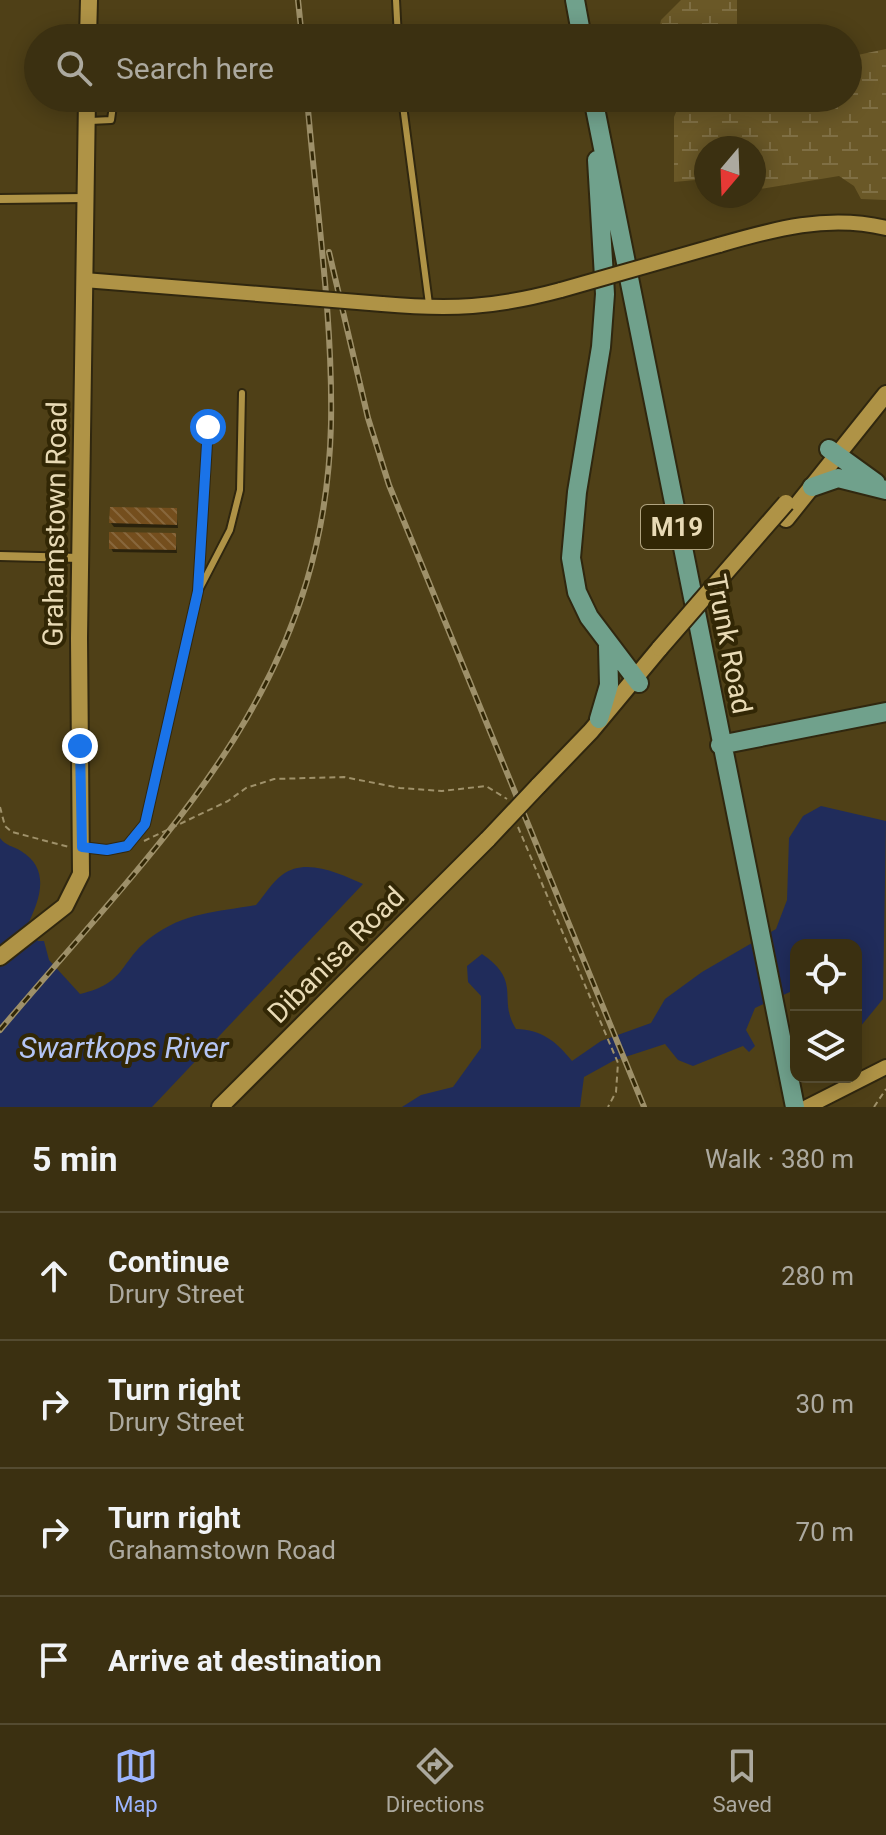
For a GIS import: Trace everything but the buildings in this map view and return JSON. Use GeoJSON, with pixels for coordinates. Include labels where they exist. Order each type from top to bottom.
{"type":"FeatureCollection","features":[{"type":"Feature","properties":{"kind":"main road"},"geometry":{"type":"LineString","coordinates":[[88,24],[89,0]]}},
{"type":"Feature","properties":{"kind":"main road"},"geometry":{"type":"LineString","coordinates":[[575,0],[579,24]]}},
{"type":"Feature","properties":{"kind":"main road","name":"Grahamstown Road"},"geometry":{"type":"LineString","coordinates":[[0,957],[65,906],[81,874],[80,558],[87,112]]}},
{"type":"Feature","properties":{"kind":"main road","name":"Trunk Road"},"geometry":{"type":"LineString","coordinates":[[595,112],[795,1107]]}},
{"type":"Feature","properties":{"kind":"main road"},"geometry":{"type":"LineString","coordinates":[[599,134],[595,175],[604,245],[605,294],[601,347],[577,492],[571,558],[577,592],[608,646],[637,681]]}},
{"type":"Feature","properties":{"kind":"main road"},"geometry":{"type":"LineString","coordinates":[[786,511],[812,487],[886,379]]}},
{"type":"Feature","properties":{"kind":"main road"},"geometry":{"type":"LineString","coordinates":[[786,511],[886,394]]}},
{"type":"Feature","properties":{"kind":"main road"},"geometry":{"type":"LineString","coordinates":[[834,453],[886,490]]}},
{"type":"Feature","properties":{"kind":"main road"},"geometry":{"type":"LineString","coordinates":[[812,487],[838,478],[886,490]]}},
{"type":"Feature","properties":{"kind":"main road","name":"Dibanisa Road"},"geometry":{"type":"LineString","coordinates":[[220,1107],[488,839],[637,681],[786,511]]}},
{"type":"Feature","properties":{"kind":"main road"},"geometry":{"type":"LineString","coordinates":[[595,725],[609,685],[608,646]]}},
{"type":"Feature","properties":{"kind":"main road"},"geometry":{"type":"LineString","coordinates":[[720,745],[886,712]]}},
{"type":"Feature","properties":{"kind":"street"},"geometry":{"type":"LineString","coordinates":[[0,199],[85,198]]}},
{"type":"Feature","properties":{"kind":"street"},"geometry":{"type":"LineString","coordinates":[[84,280],[429,308],[488,307],[561,290],[719,245],[821,222],[886,228]]}},
{"type":"Feature","properties":{"kind":"street"},"geometry":{"type":"LineString","coordinates":[[82,849],[118,849],[141,834],[198,591],[208,427]]}},
{"type":"Feature","properties":{"kind":"street"},"geometry":{"type":"LineString","coordinates":[[0,556],[80,558]]}},
{"type":"Feature","properties":{"kind":"street"},"geometry":{"type":"LineString","coordinates":[[807,1107],[886,1067]]}},
{"type":"Feature","properties":{"kind":"lane"},"geometry":{"type":"LineString","coordinates":[[396,0],[397,24]]}},
{"type":"Feature","properties":{"kind":"lane"},"geometry":{"type":"LineString","coordinates":[[87,121],[111,120],[112,112]]}},
{"type":"Feature","properties":{"kind":"lane"},"geometry":{"type":"LineString","coordinates":[[404,112],[429,308]]}},
{"type":"Feature","properties":{"kind":"lane"},"geometry":{"type":"LineString","coordinates":[[198,591],[230,530],[240,490],[242,393]]}},
{"type":"Feature","properties":{"kind":"path"},"geometry":{"type":"LineString","coordinates":[[142,842],[228,801],[246,788],[274,779],[344,777],[425,790],[464,791],[486,786],[505,795],[511,809]]}},
{"type":"Feature","properties":{"kind":"path"},"geometry":{"type":"LineString","coordinates":[[0,807],[5,826],[12,832],[82,849]]}},
{"type":"Feature","properties":{"kind":"path"},"geometry":{"type":"LineString","coordinates":[[517,823],[618,1063],[616,1092],[608,1107]]}},
{"type":"Feature","properties":{"kind":"path"},"geometry":{"type":"LineString","coordinates":[[874,1107],[886,1089]]}},
{"type":"Feature","properties":{"kind":"green space"},"geometry":{"type":"Polygon","coordinates":[[[681,0],[737,0],[737,24],[660,24],[681,0]]]}},
{"type":"Feature","properties":{"kind":"green space"},"geometry":{"type":"Polygon","coordinates":[[[886,49],[886,200],[861,199],[854,186],[839,176],[766,188],[766,136],[694,136],[694,180],[674,182],[676,112],[862,112],[862,54],[886,49]]]}},
{"type":"Feature","properties":{"kind":"water"},"geometry":{"type":"Polygon","coordinates":[[[821,806],[886,821],[883,999],[862,1025],[862,939],[790,939],[790,992],[755,1008],[746,1030],[755,1046],[749,1052],[743,1046],[693,1066],[678,1060],[665,1044],[613,1061],[584,1077],[580,1107],[402,1107],[421,1095],[453,1087],[481,1048],[481,996],[468,982],[467,966],[482,954],[502,973],[506,982],[508,1009],[516,1029],[548,1038],[572,1061],[601,1041],[651,1023],[665,999],[702,972],[776,929],[787,900],[789,838],[803,816],[821,806]]]}},
{"type":"Feature","properties":{"kind":"water","name":"Swartkops River"},"geometry":{"type":"Polygon","coordinates":[[[0,838],[21,851],[37,867],[39,896],[27,926],[38,941],[44,941],[49,960],[80,994],[115,978],[140,947],[163,929],[201,914],[256,905],[275,881],[291,870],[302,867],[323,869],[363,884],[152,1107],[0,1107],[0,838]]]}},
{"type":"Feature","properties":{"kind":"railway"},"geometry":{"type":"LineString","coordinates":[[298,0],[301,24]]}},
{"type":"Feature","properties":{"kind":"railway"},"geometry":{"type":"LineString","coordinates":[[0,1030],[118,893],[223,756],[266,683],[299,605],[322,519],[331,424],[327,302],[308,112]]}},
{"type":"Feature","properties":{"kind":"railway"},"geometry":{"type":"LineString","coordinates":[[329,252],[368,418],[389,485],[644,1107]]}},
{"type":"Feature","properties":{"kind":"route"},"geometry":{"type":"LineString","coordinates":[[80,746],[82,847],[107,850],[127,846],[141,834],[145,824],[198,591],[208,427]]}}]}
